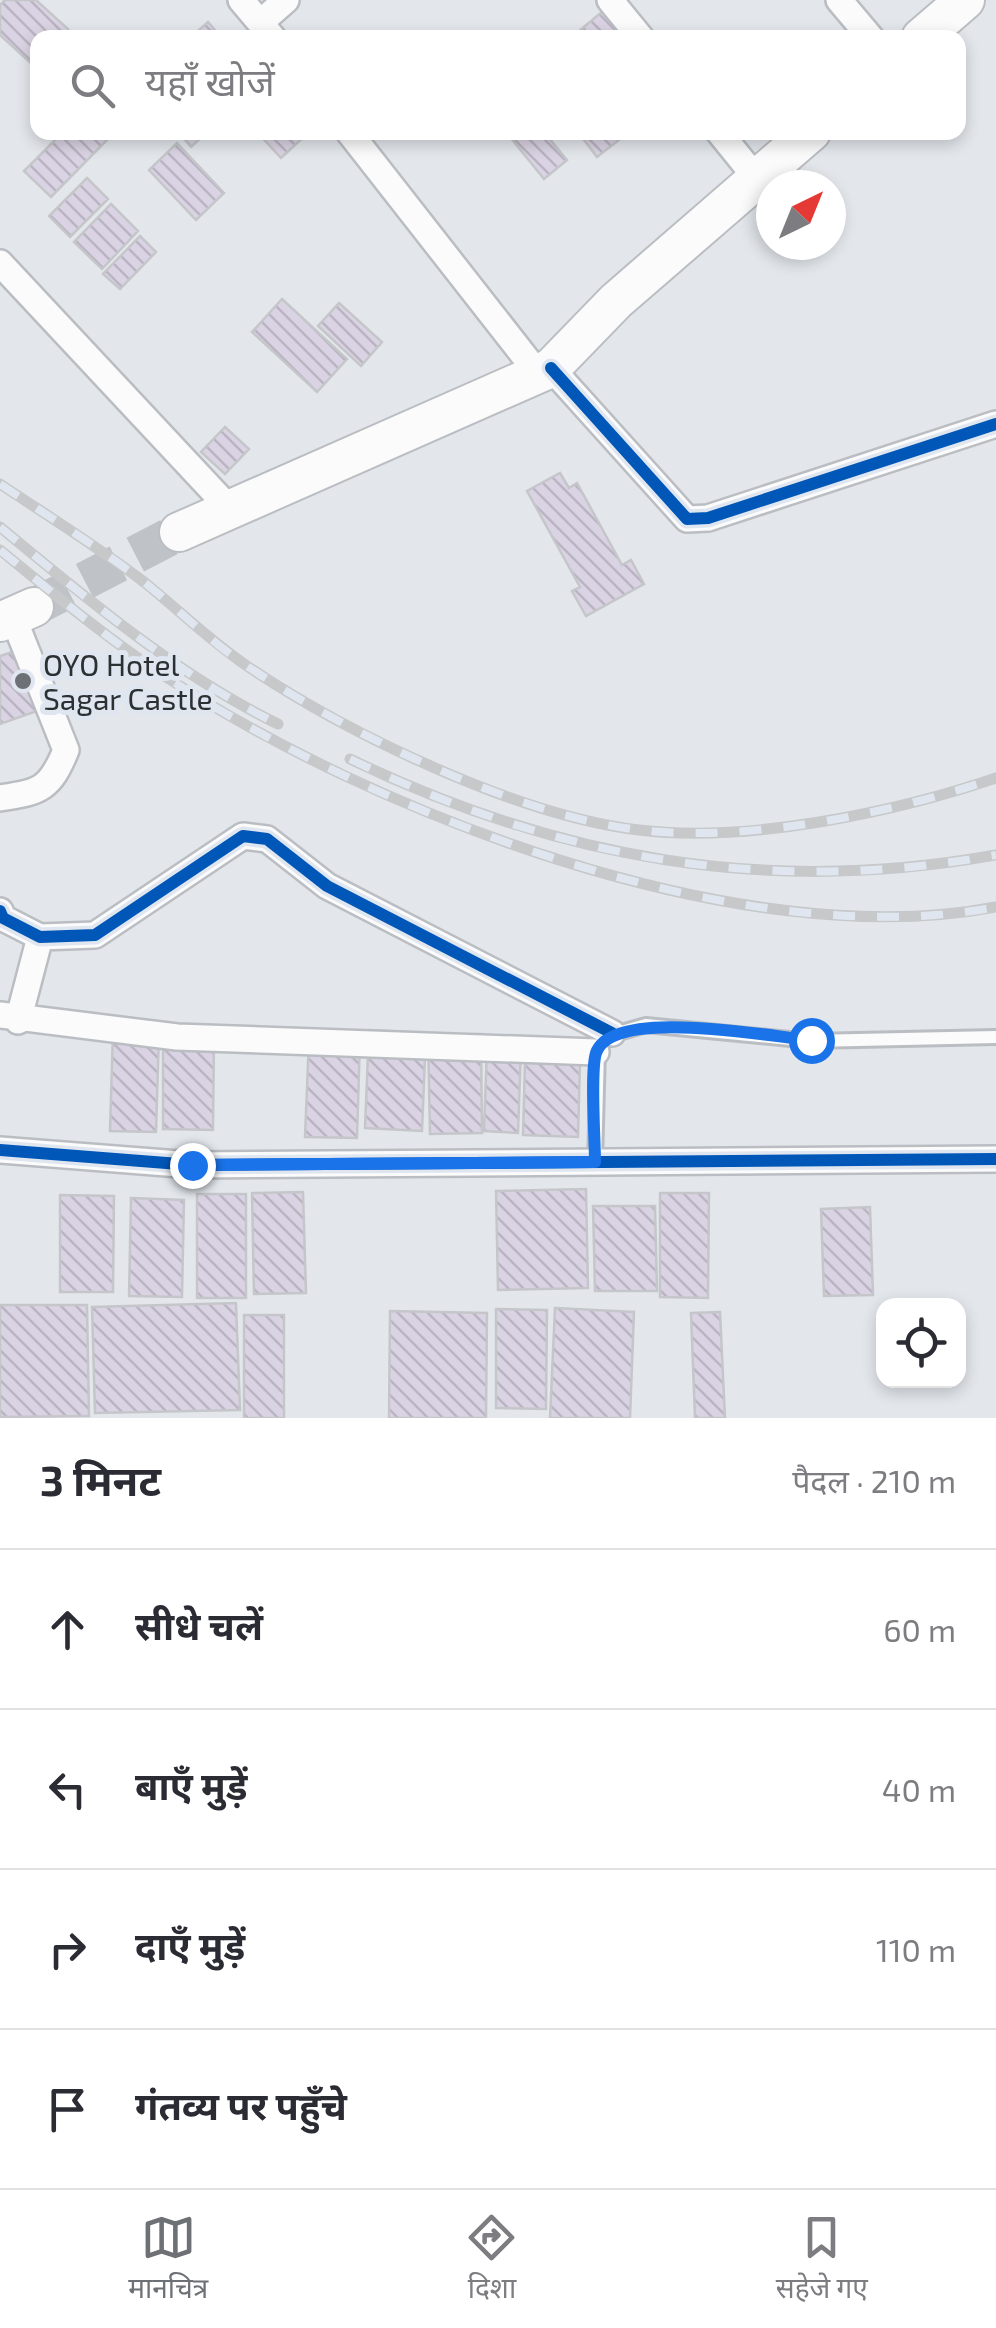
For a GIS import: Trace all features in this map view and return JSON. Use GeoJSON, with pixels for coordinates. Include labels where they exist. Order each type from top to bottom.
{"type":"FeatureCollection","features":[{"type":"Feature","properties":{"kind":"main road"},"geometry":{"type":"LineString","coordinates":[[930,30],[965,0]]}},
{"type":"Feature","properties":{"kind":"main road"},"geometry":{"type":"LineString","coordinates":[[767,170],[802,140]]}},
{"type":"Feature","properties":{"kind":"main road"},"geometry":{"type":"LineString","coordinates":[[179,532],[544,369],[756,180]]}},
{"type":"Feature","properties":{"kind":"street"},"geometry":{"type":"LineString","coordinates":[[241,0],[267,30],[286,0]]}},
{"type":"Feature","properties":{"kind":"street"},"geometry":{"type":"LineString","coordinates":[[610,0],[634,30]]}},
{"type":"Feature","properties":{"kind":"street"},"geometry":{"type":"LineString","coordinates":[[839,0],[864,30]]}},
{"type":"Feature","properties":{"kind":"street"},"geometry":{"type":"LineString","coordinates":[[356,140],[544,369],[687,519],[708,518],[996,424]]}},
{"type":"Feature","properties":{"kind":"street"},"geometry":{"type":"LineString","coordinates":[[725,140],[756,178]]}},
{"type":"Feature","properties":{"kind":"street"},"geometry":{"type":"LineString","coordinates":[[0,263],[230,510]]}},
{"type":"Feature","properties":{"kind":"street"},"geometry":{"type":"LineString","coordinates":[[0,798],[27,795],[53,781],[66,750],[16,615]]}},
{"type":"Feature","properties":{"kind":"street"},"geometry":{"type":"LineString","coordinates":[[0,911],[3,918],[40,938],[95,934],[243,836],[266,839],[327,886],[604,1043]]}},
{"type":"Feature","properties":{"kind":"street"},"geometry":{"type":"LineString","coordinates":[[40,938],[9,1018],[177,1036],[604,1043]]}},
{"type":"Feature","properties":{"kind":"street"},"geometry":{"type":"LineString","coordinates":[[0,1150],[192,1165],[996,1159]]}},
{"type":"Feature","properties":{"kind":"lane"},"geometry":{"type":"LineString","coordinates":[[595,1162],[604,1043],[646,1025],[811,1040],[996,1036]]}},
{"type":"Feature","properties":{"kind":"building"},"geometry":{"type":"Polygon","coordinates":[[[5,0],[36,0],[68,29],[30,30],[30,62],[0,35],[0,5],[5,0]]]}},
{"type":"Feature","properties":{"kind":"building"},"geometry":{"type":"Polygon","coordinates":[[[603,11],[620,30],[580,30],[603,11]]]}},
{"type":"Feature","properties":{"kind":"building"},"geometry":{"type":"Polygon","coordinates":[[[208,22],[215,30],[199,30],[208,22]]]}},
{"type":"Feature","properties":{"kind":"building"},"geometry":{"type":"Polygon","coordinates":[[[55,140],[107,140],[51,197],[24,171],[55,140]]]}},
{"type":"Feature","properties":{"kind":"building"},"geometry":{"type":"Polygon","coordinates":[[[264,140],[300,140],[281,158],[264,140]]]}},
{"type":"Feature","properties":{"kind":"building"},"geometry":{"type":"Polygon","coordinates":[[[512,140],[551,140],[567,160],[544,179],[512,140]]]}},
{"type":"Feature","properties":{"kind":"building"},"geometry":{"type":"Polygon","coordinates":[[[584,140],[619,140],[597,157],[584,140]]]}},
{"type":"Feature","properties":{"kind":"building"},"geometry":{"type":"Polygon","coordinates":[[[177,143],[224,193],[196,220],[149,170],[177,143]]]}},
{"type":"Feature","properties":{"kind":"building"},"geometry":{"type":"Polygon","coordinates":[[[87,178],[108,199],[70,237],[49,216],[87,178]]]}},
{"type":"Feature","properties":{"kind":"building"},"geometry":{"type":"Polygon","coordinates":[[[111,204],[138,231],[102,269],[74,242],[111,204]]]}},
{"type":"Feature","properties":{"kind":"building"},"geometry":{"type":"Polygon","coordinates":[[[140,236],[156,252],[120,289],[103,274],[140,236]]]}},
{"type":"Feature","properties":{"kind":"building"},"geometry":{"type":"Polygon","coordinates":[[[282,299],[347,359],[317,392],[252,332],[282,299]]]}},
{"type":"Feature","properties":{"kind":"building"},"geometry":{"type":"Polygon","coordinates":[[[339,303],[382,342],[361,366],[318,326],[339,303]]]}},
{"type":"Feature","properties":{"kind":"building"},"geometry":{"type":"Polygon","coordinates":[[[225,427],[249,449],[225,474],[201,452],[225,427]]]}},
{"type":"Feature","properties":{"kind":"building"},"geometry":{"type":"Polygon","coordinates":[[[560,473],[569,488],[577,483],[622,565],[631,560],[644,584],[586,616],[572,591],[580,587],[527,491],[560,473]]]}},
{"type":"Feature","properties":{"kind":"building","name":"OYO Hotel Sagar Castle"},"geometry":{"type":"Polygon","coordinates":[[[32,645],[54,705],[0,724],[0,656],[32,645]]]}},
{"type":"Feature","properties":{"kind":"building"},"geometry":{"type":"Polygon","coordinates":[[[369,1030],[426,1033],[422,1131],[365,1128],[369,1030]]]}},
{"type":"Feature","properties":{"kind":"building"},"geometry":{"type":"Polygon","coordinates":[[[113,1031],[159,1032],[156,1132],[110,1131],[113,1031]]]}},
{"type":"Feature","properties":{"kind":"building"},"geometry":{"type":"Polygon","coordinates":[[[481,1034],[482,1133],[430,1134],[428,1035],[481,1034]]]}},
{"type":"Feature","properties":{"kind":"building"},"geometry":{"type":"Polygon","coordinates":[[[163,1036],[214,1036],[213,1130],[163,1129],[163,1036]]]}},
{"type":"Feature","properties":{"kind":"building"},"geometry":{"type":"Polygon","coordinates":[[[309,1037],[360,1039],[357,1138],[305,1137],[309,1037]]]}},
{"type":"Feature","properties":{"kind":"building"},"geometry":{"type":"Polygon","coordinates":[[[487,1046],[521,1047],[518,1133],[484,1131],[487,1046]]]}},
{"type":"Feature","properties":{"kind":"building"},"geometry":{"type":"Polygon","coordinates":[[[525,1060],[580,1062],[578,1137],[523,1135],[525,1060]]]}},
{"type":"Feature","properties":{"kind":"building"},"geometry":{"type":"Polygon","coordinates":[[[586,1189],[588,1288],[498,1290],[496,1191],[586,1189]]]}},
{"type":"Feature","properties":{"kind":"building"},"geometry":{"type":"Polygon","coordinates":[[[303,1192],[306,1293],[254,1294],[252,1193],[303,1192]]]}},
{"type":"Feature","properties":{"kind":"building"},"geometry":{"type":"Polygon","coordinates":[[[660,1193],[709,1193],[708,1298],[660,1297],[660,1193]]]}},
{"type":"Feature","properties":{"kind":"building"},"geometry":{"type":"Polygon","coordinates":[[[197,1194],[246,1194],[246,1298],[197,1298],[197,1194]]]}},
{"type":"Feature","properties":{"kind":"building"},"geometry":{"type":"Polygon","coordinates":[[[60,1195],[114,1196],[113,1292],[60,1292],[60,1195]]]}},
{"type":"Feature","properties":{"kind":"building"},"geometry":{"type":"Polygon","coordinates":[[[131,1198],[184,1200],[182,1297],[129,1296],[131,1198]]]}},
{"type":"Feature","properties":{"kind":"building"},"geometry":{"type":"Polygon","coordinates":[[[593,1206],[655,1206],[657,1291],[595,1291],[593,1206]]]}},
{"type":"Feature","properties":{"kind":"building"},"geometry":{"type":"Polygon","coordinates":[[[870,1207],[873,1295],[824,1296],[821,1209],[870,1207]]]}},
{"type":"Feature","properties":{"kind":"building"},"geometry":{"type":"Polygon","coordinates":[[[236,1303],[240,1410],[95,1413],[92,1307],[236,1303]]]}},
{"type":"Feature","properties":{"kind":"building"},"geometry":{"type":"Polygon","coordinates":[[[0,1305],[87,1305],[89,1416],[0,1417],[0,1305]]]}},
{"type":"Feature","properties":{"kind":"building"},"geometry":{"type":"Polygon","coordinates":[[[555,1308],[634,1312],[630,1418],[550,1418],[555,1308]]]}},
{"type":"Feature","properties":{"kind":"building"},"geometry":{"type":"Polygon","coordinates":[[[496,1309],[547,1310],[546,1409],[496,1408],[496,1309]]]}},
{"type":"Feature","properties":{"kind":"building"},"geometry":{"type":"Polygon","coordinates":[[[390,1311],[487,1313],[486,1418],[389,1418],[390,1311]]]}},
{"type":"Feature","properties":{"kind":"building"},"geometry":{"type":"Polygon","coordinates":[[[720,1312],[725,1418],[695,1418],[691,1313],[720,1312]]]}},
{"type":"Feature","properties":{"kind":"building"},"geometry":{"type":"Polygon","coordinates":[[[244,1315],[284,1315],[284,1418],[244,1418],[244,1315]]]}},
{"type":"Feature","properties":{"kind":"tunnel"},"geometry":{"type":"LineString","coordinates":[[34,607],[179,532]]}},
{"type":"Feature","properties":{"kind":"railway"},"geometry":{"type":"LineString","coordinates":[[0,484],[127,569],[222,648],[291,694],[437,769],[542,808],[639,830],[726,832],[866,813],[996,778]]}},
{"type":"Feature","properties":{"kind":"railway"},"geometry":{"type":"LineString","coordinates":[[0,527],[168,659],[278,724]]}},
{"type":"Feature","properties":{"kind":"railway"},"geometry":{"type":"LineString","coordinates":[[0,550],[163,675],[249,727],[346,776],[452,822],[563,861],[676,892],[788,911],[896,917],[996,907]]}},
{"type":"Feature","properties":{"kind":"railway"},"geometry":{"type":"LineString","coordinates":[[350,759],[428,794],[507,822],[586,844],[666,860],[746,869],[828,871],[911,867],[996,855]]}},
{"type":"Feature","properties":{"kind":"cycle path"},"geometry":{"type":"LineString","coordinates":[[551,368],[687,519],[708,518],[996,424]]}},
{"type":"Feature","properties":{"kind":"cycle path"},"geometry":{"type":"LineString","coordinates":[[0,911],[3,918],[40,937],[95,935],[243,836],[267,839],[327,886],[612,1033]]}},
{"type":"Feature","properties":{"kind":"cycle path"},"geometry":{"type":"LineString","coordinates":[[0,1150],[192,1165],[996,1159]]}},
{"type":"Feature","properties":{"kind":"place","name":"OYO Hotel Sagar Castle"},"geometry":{"type":"Point","coordinates":[23,681]}},
{"type":"Feature","properties":{"kind":"route"},"geometry":{"type":"LineString","coordinates":[[192,1165],[595,1162],[596,1052],[612,1034],[646,1025],[811,1040]]}}]}
